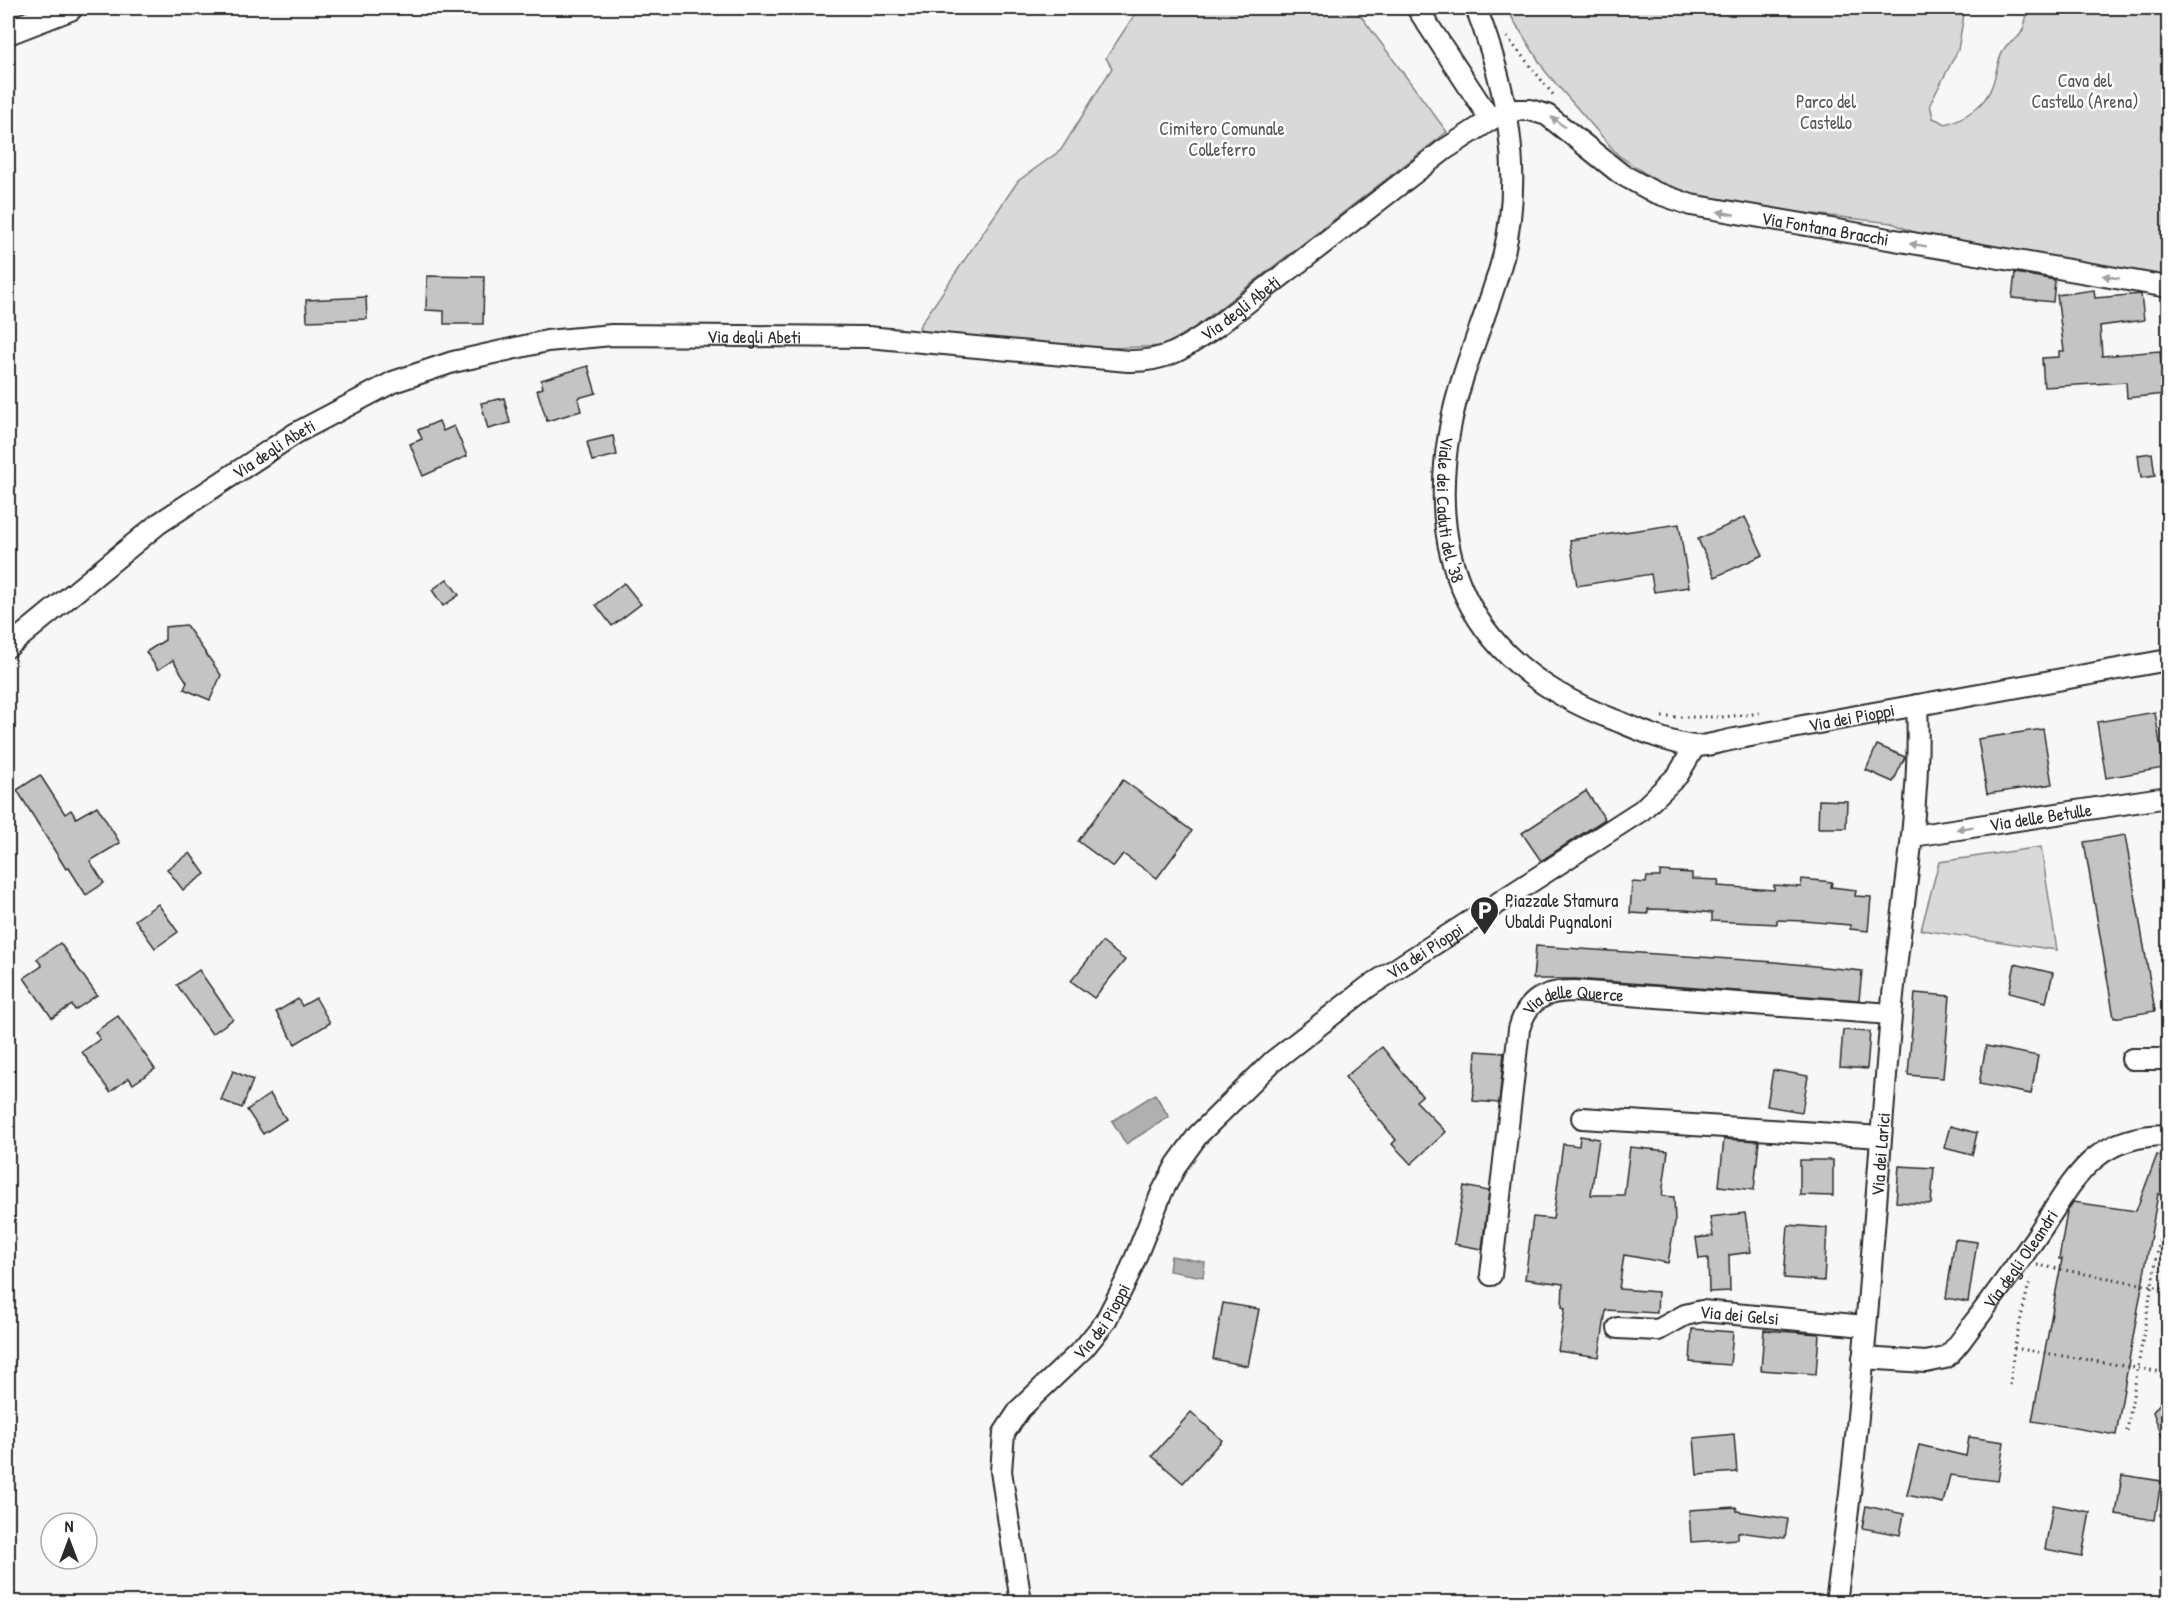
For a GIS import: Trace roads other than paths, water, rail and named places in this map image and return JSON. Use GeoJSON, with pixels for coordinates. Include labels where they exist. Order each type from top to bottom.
{"type":"FeatureCollection","features":[{"type":"Feature","properties":{"kind":"main road"},"geometry":{"type":"LineString","coordinates":[[8,32],[70,8]]}},
{"type":"Feature","properties":{"kind":"street"},"geometry":{"type":"LineString","coordinates":[[1417,8],[1498,115]]}},
{"type":"Feature","properties":{"kind":"street","name":"Viale dei Caduti del '38"},"geometry":{"type":"LineString","coordinates":[[1476,8],[1498,115],[1513,156],[1510,220],[1500,267],[1460,385],[1444,470],[1442,508],[1453,570],[1467,601],[1488,632],[1514,659],[1540,681],[1564,697],[1606,717],[1695,746]]}},
{"type":"Feature","properties":{"kind":"street","name":"Via Fontana Bracchi"},"geometry":{"type":"LineString","coordinates":[[1498,115],[1530,110],[1547,115],[1621,174],[1654,192],[1691,205],[1731,214],[2169,287]]}},
{"type":"Feature","properties":{"kind":"street","name":"Via degli Abeti"},"geometry":{"type":"LineString","coordinates":[[8,647],[123,551],[197,497],[324,416],[410,376],[453,362],[547,341],[612,334],[868,337],[1128,361],[1161,359],[1181,351],[1243,307],[1444,150],[1498,115]]}},
{"type":"Feature","properties":{"kind":"street","name":"Via dei Pioppi"},"geometry":{"type":"LineString","coordinates":[[1021,1602],[1001,1472],[1004,1433],[1024,1404],[1070,1362],[1105,1322],[1127,1280],[1162,1192],[1198,1135],[1272,1062],[1361,992],[1419,952],[1642,810],[1678,775],[1695,746],[2169,660]]}},
{"type":"Feature","properties":{"kind":"street","name":"Via dei Larici"},"geometry":{"type":"LineString","coordinates":[[1836,1602],[1847,1530],[1891,1014],[1913,836],[1917,705]]}},
{"type":"Feature","properties":{"kind":"street","name":"Via delle Betulle"},"geometry":{"type":"LineString","coordinates":[[1913,836],[2169,797]]}},
{"type":"Feature","properties":{"kind":"street","name":"Via delle Querce"},"geometry":{"type":"LineString","coordinates":[[1491,1275],[1519,1029],[1525,1011],[1536,998],[1552,993],[1574,991],[1891,1014]]}},
{"type":"Feature","properties":{"kind":"street"},"geometry":{"type":"LineString","coordinates":[[2132,1059],[2169,1059]]}},
{"type":"Feature","properties":{"kind":"street"},"geometry":{"type":"LineString","coordinates":[[1582,1118],[1881,1137]]}},
{"type":"Feature","properties":{"kind":"street","name":"Via degli Oleandri"},"geometry":{"type":"LineString","coordinates":[[1863,1358],[1926,1362],[1945,1358],[2023,1257],[2063,1194],[2091,1162],[2111,1146],[2125,1140],[2145,1135],[2169,1135]]}},
{"type":"Feature","properties":{"kind":"street","name":"Via dei Gelsi"},"geometry":{"type":"LineString","coordinates":[[1618,1328],[1659,1330],[1685,1315],[1702,1311],[1865,1326]]}},
{"type":"Feature","properties":{"kind":"place","name":"Piazzale Stamura Ubaldi Pugnaloni"},"geometry":{"type":"Point","coordinates":[1484,936]}},
{"type":"Feature","properties":{"kind":"park label","name":"Cava del Castello (Arena)"},"geometry":{"type":"Point","coordinates":[2085,90]}},
{"type":"Feature","properties":{"kind":"park label","name":"Parco del Castello"},"geometry":{"type":"Point","coordinates":[1826,111]}},
{"type":"Feature","properties":{"kind":"park label","name":"Cimitero Comunale Colleferro"},"geometry":{"type":"Point","coordinates":[1222,138]}}]}
